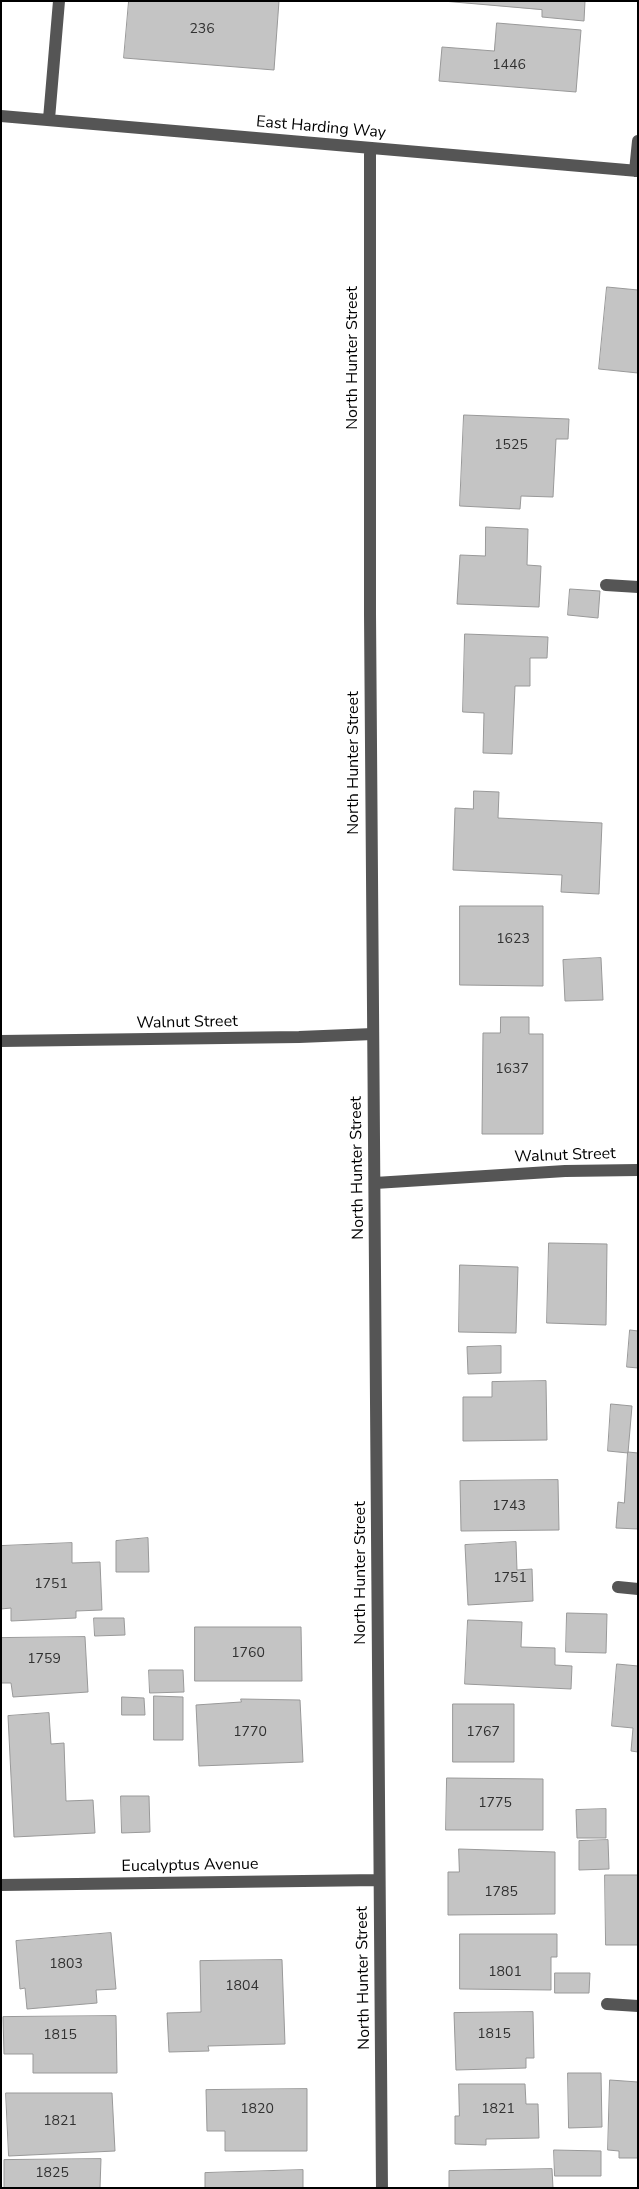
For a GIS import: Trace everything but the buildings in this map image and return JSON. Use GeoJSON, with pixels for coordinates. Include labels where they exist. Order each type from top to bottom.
{"type":"FeatureCollection","features":[{"type":"Feature","properties":{"kind":"street"},"geometry":{"type":"LineString","coordinates":[[49,120],[59,1]]}},
{"type":"Feature","properties":{"kind":"street","name":"East Harding Way"},"geometry":{"type":"LineString","coordinates":[[1,116],[636,171]]}},
{"type":"Feature","properties":{"kind":"street"},"geometry":{"type":"LineString","coordinates":[[636,171],[638,141]]}},
{"type":"Feature","properties":{"kind":"street","name":"North Hunter Street"},"geometry":{"type":"LineString","coordinates":[[370,148],[370,614],[382,2188]]}},
{"type":"Feature","properties":{"kind":"street"},"geometry":{"type":"LineString","coordinates":[[606,584],[638,587]]}},
{"type":"Feature","properties":{"kind":"street","name":"Walnut Street"},"geometry":{"type":"LineString","coordinates":[[1,1041],[299,1037],[373,1034]]}},
{"type":"Feature","properties":{"kind":"street","name":"Walnut Street"},"geometry":{"type":"LineString","coordinates":[[375,1183],[565,1171],[638,1170]]}},
{"type":"Feature","properties":{"kind":"street"},"geometry":{"type":"LineString","coordinates":[[618,1587],[638,1588]]}},
{"type":"Feature","properties":{"kind":"street","name":"Eucalyptus Avenue"},"geometry":{"type":"LineString","coordinates":[[1,1885],[379,1880]]}},
{"type":"Feature","properties":{"kind":"street"},"geometry":{"type":"LineString","coordinates":[[607,2004],[638,2006]]}}]}
